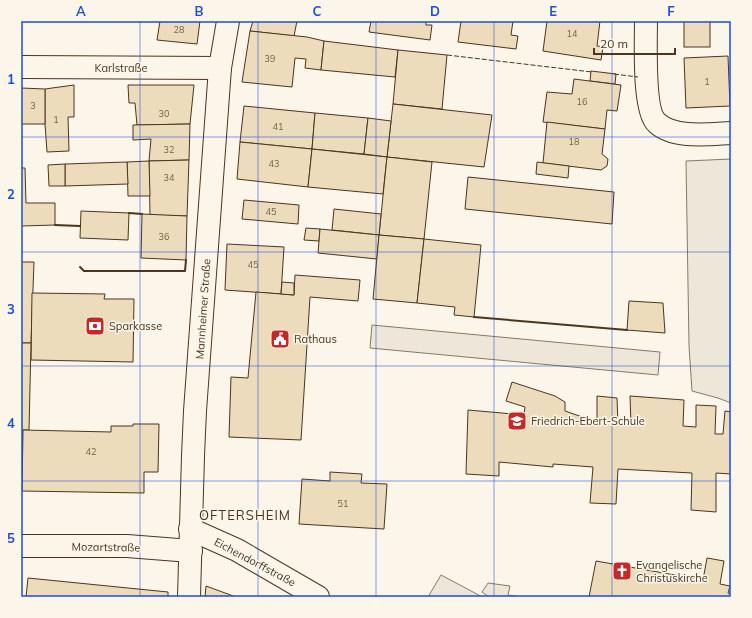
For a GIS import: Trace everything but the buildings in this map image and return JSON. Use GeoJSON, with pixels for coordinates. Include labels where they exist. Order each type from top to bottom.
{"type":"FeatureCollection","features":[{"type":"Feature","properties":{"kind":"street","name":"Mannheimer Straße"},"geometry":{"type":"LineString","coordinates":[[189,597],[195,411],[220,68],[228,21]]}},
{"type":"Feature","properties":{"kind":"street"},"geometry":{"type":"LineString","coordinates":[[646,21],[646,67],[649,108],[657,123],[677,133],[731,133]]}},
{"type":"Feature","properties":{"kind":"street","name":"Karlstraße"},"geometry":{"type":"LineString","coordinates":[[21,67],[220,68]]}},
{"type":"Feature","properties":{"kind":"street","name":"Eichendorffstraße"},"geometry":{"type":"LineString","coordinates":[[190,529],[237,550],[318,597]]}},
{"type":"Feature","properties":{"kind":"street","name":"Mozartstraße"},"geometry":{"type":"LineString","coordinates":[[21,546],[127,546],[191,551]]}},
{"type":"Feature","properties":{"kind":"shaded area"},"geometry":{"type":"Polygon","coordinates":[[[731,159],[731,403],[692,391],[689,346],[686,161],[731,159]]]}},
{"type":"Feature","properties":{"kind":"shaded area"},"geometry":{"type":"Polygon","coordinates":[[[372,325],[660,352],[658,375],[370,348],[372,325]]]}},
{"type":"Feature","properties":{"kind":"shaded area"},"geometry":{"type":"Polygon","coordinates":[[[441,575],[473,592],[482,597],[428,597],[441,575]]]}},
{"type":"Feature","properties":{"kind":"shaded area"},"geometry":{"type":"Polygon","coordinates":[[[488,583],[510,586],[508,595],[522,597],[489,597],[482,592],[488,583]]]}},
{"type":"Feature","properties":{"kind":"fence"},"geometry":{"type":"LineString","coordinates":[[447,55],[592,72]]}},
{"type":"Feature","properties":{"kind":"fence"},"geometry":{"type":"LineString","coordinates":[[614,74],[638,77]]}},
{"type":"Feature","properties":{"kind":"wall"},"geometry":{"type":"LineString","coordinates":[[129,213],[142,214]]}},
{"type":"Feature","properties":{"kind":"wall"},"geometry":{"type":"LineString","coordinates":[[55,225],[80,226]]}},
{"type":"Feature","properties":{"kind":"wall"},"geometry":{"type":"LineString","coordinates":[[80,267],[84,271],[185,271],[186,260]]}},
{"type":"Feature","properties":{"kind":"wall"},"geometry":{"type":"LineString","coordinates":[[474,317],[627,330]]}},
{"type":"Feature","properties":{"kind":"place","name":"Sparkasse"},"geometry":{"type":"Point","coordinates":[95,326]}},
{"type":"Feature","properties":{"kind":"place","name":"Rathaus"},"geometry":{"type":"Point","coordinates":[280,339]}},
{"type":"Feature","properties":{"kind":"place","name":"Friedrich-Ebert-Schule"},"geometry":{"type":"Point","coordinates":[517,421]}},
{"type":"Feature","properties":{"kind":"place","name":"Evangelische Christuskirche"},"geometry":{"type":"Point","coordinates":[622,571]}},
{"type":"Feature","properties":{"kind":"district","name":"OFTERSHEIM"},"geometry":{"type":"Point","coordinates":[245,515]}}]}
